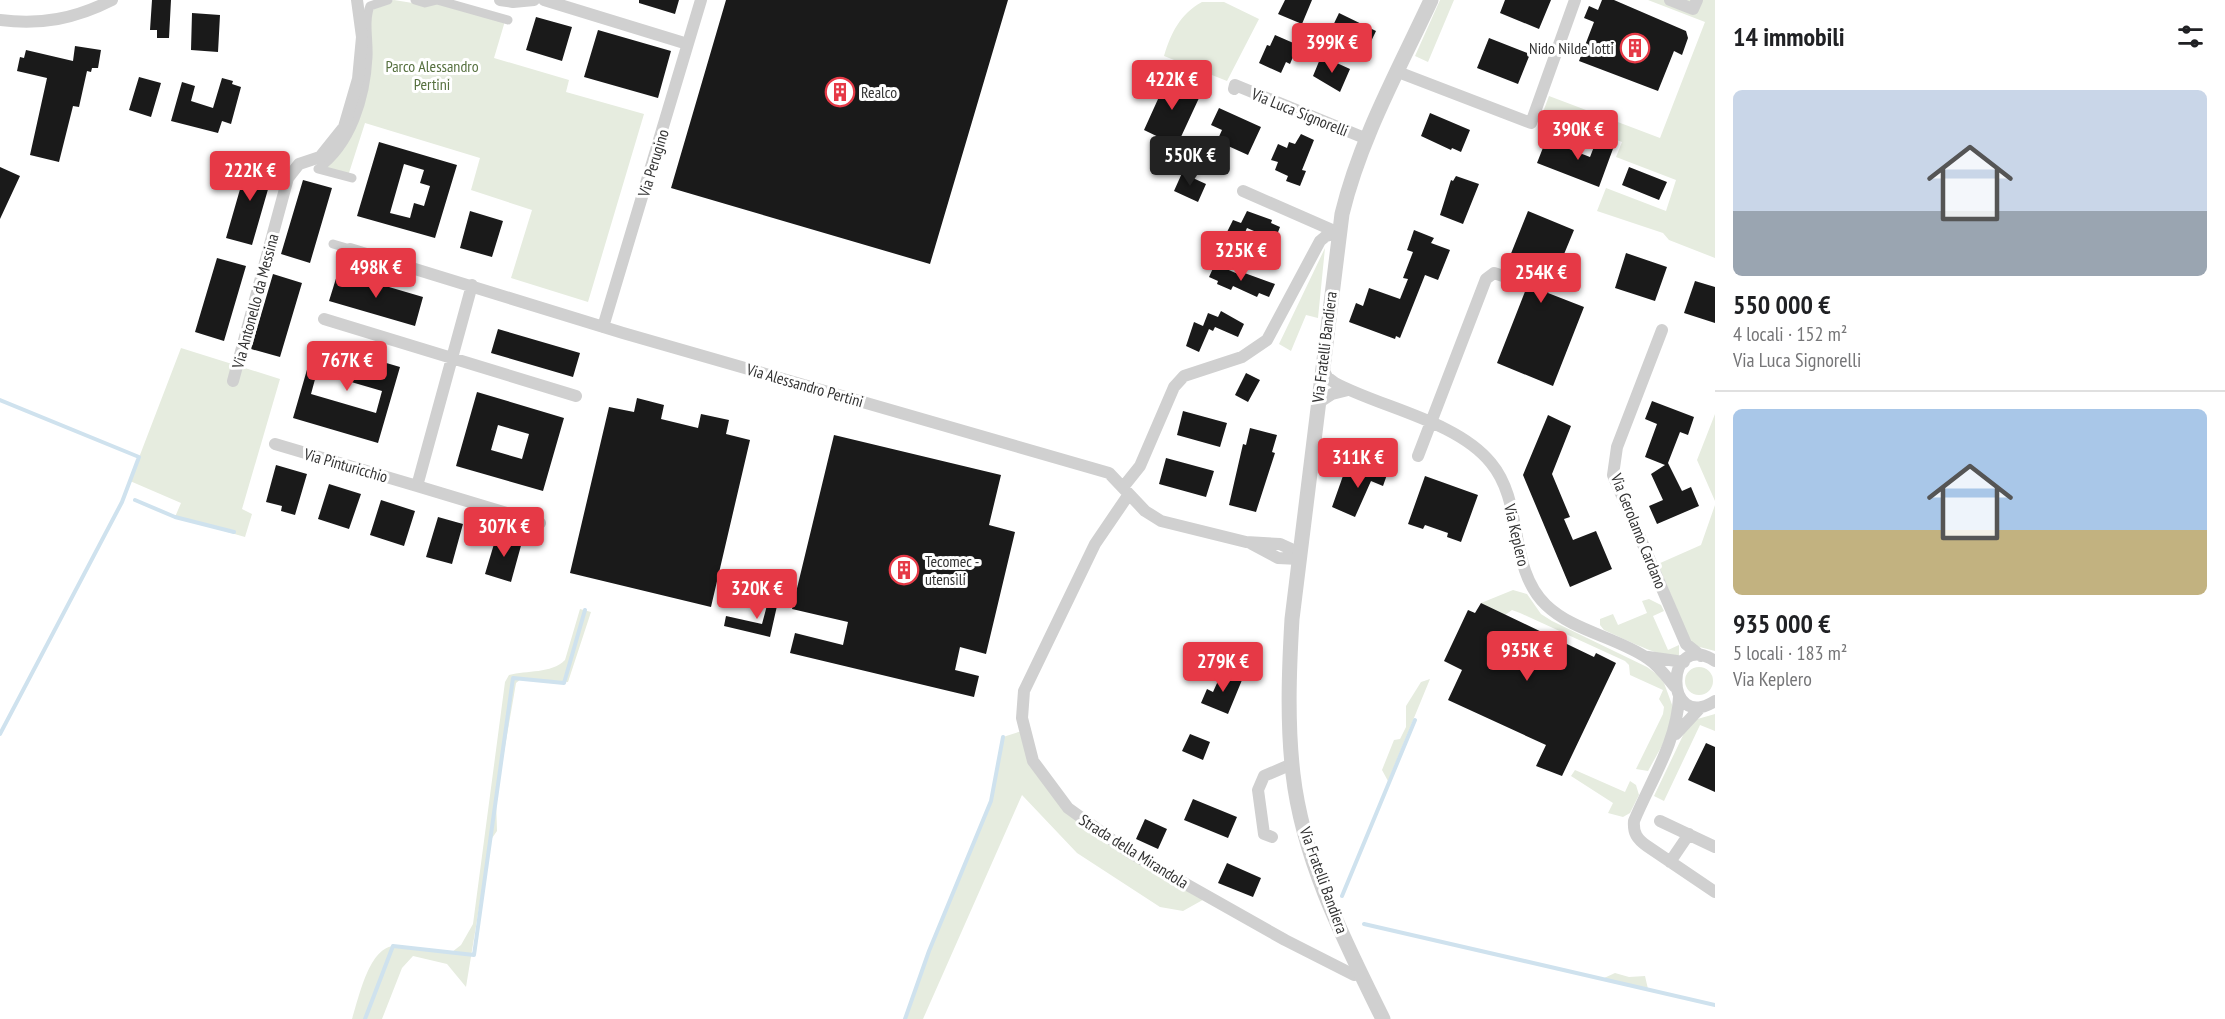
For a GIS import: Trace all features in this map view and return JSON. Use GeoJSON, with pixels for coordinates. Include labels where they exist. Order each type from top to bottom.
{"type":"FeatureCollection","features":[{"type":"Feature","properties":{"kind":"street"},"geometry":{"type":"LineString","coordinates":[[0,21],[52,22],[75,16],[112,0]]}},
{"type":"Feature","properties":{"kind":"street","name":"Via Antonello da Messina"},"geometry":{"type":"LineString","coordinates":[[232,381],[288,178],[299,164],[320,157],[344,127],[358,79],[362,37],[357,0]]}},
{"type":"Feature","properties":{"kind":"street"},"geometry":{"type":"LineString","coordinates":[[352,178],[318,169],[337,153],[351,127],[364,88],[368,57],[367,14],[373,4],[388,0]]}},
{"type":"Feature","properties":{"kind":"street"},"geometry":{"type":"LineString","coordinates":[[415,0],[426,3],[437,0],[508,20]]}},
{"type":"Feature","properties":{"kind":"street"},"geometry":{"type":"LineString","coordinates":[[500,0],[513,3],[534,0]]}},
{"type":"Feature","properties":{"kind":"street"},"geometry":{"type":"LineString","coordinates":[[544,0],[681,42]]}},
{"type":"Feature","properties":{"kind":"street","name":"Via Perugino"},"geometry":{"type":"LineString","coordinates":[[603,327],[701,0]]}},
{"type":"Feature","properties":{"kind":"street","name":"Via Fratelli Bandiera"},"geometry":{"type":"LineString","coordinates":[[1383,1019],[1350,952],[1318,874],[1303,823],[1292,764],[1289,672],[1299,559],[1322,367],[1339,233],[1346,197],[1367,139],[1431,0]]}},
{"type":"Feature","properties":{"kind":"street"},"geometry":{"type":"LineString","coordinates":[[1398,72],[1531,123],[1575,0]]}},
{"type":"Feature","properties":{"kind":"street"},"geometry":{"type":"LineString","coordinates":[[1670,0],[1693,9],[1697,0]]}},
{"type":"Feature","properties":{"kind":"street","name":"Via Luca Signorelli"},"geometry":{"type":"LineString","coordinates":[[1234,89],[1235,86],[1367,139]]}},
{"type":"Feature","properties":{"kind":"street"},"geometry":{"type":"LineString","coordinates":[[1243,191],[1339,233]]}},
{"type":"Feature","properties":{"kind":"street","name":"Strada della Mirandola"},"geometry":{"type":"LineString","coordinates":[[1339,233],[1326,236],[1320,241],[1267,340],[1251,353],[1194,372],[1174,387],[1140,466],[1095,544],[1024,691],[1022,718],[1032,761],[1068,808],[1129,852],[1285,940],[1354,975]]}},
{"type":"Feature","properties":{"kind":"street"},"geometry":{"type":"LineString","coordinates":[[333,244],[350,249]]}},
{"type":"Feature","properties":{"kind":"street","name":"Via Alessandro Pertini"},"geometry":{"type":"LineString","coordinates":[[350,249],[603,327],[1109,473],[1144,511],[1161,521],[1246,542],[1278,558],[1299,559]]}},
{"type":"Feature","properties":{"kind":"street"},"geometry":{"type":"LineString","coordinates":[[1418,456],[1486,279],[1494,273],[1509,278]]}},
{"type":"Feature","properties":{"kind":"street"},"geometry":{"type":"LineString","coordinates":[[417,486],[472,285]]}},
{"type":"Feature","properties":{"kind":"street"},"geometry":{"type":"LineString","coordinates":[[324,319],[576,396]]}},
{"type":"Feature","properties":{"kind":"street","name":"Via Gerolamo Cardano"},"geometry":{"type":"LineString","coordinates":[[1662,330],[1617,447],[1613,475],[1686,644],[1701,656]]}},
{"type":"Feature","properties":{"kind":"street","name":"Via Keplero"},"geometry":{"type":"LineString","coordinates":[[1322,367],[1327,377],[1348,390],[1430,423],[1472,445],[1499,474],[1510,504],[1524,568],[1541,600],[1556,613],[1644,656],[1684,662]]}},
{"type":"Feature","properties":{"kind":"street"},"geometry":{"type":"LineString","coordinates":[[1318,403],[1332,394],[1348,390]]}},
{"type":"Feature","properties":{"kind":"street","name":"Via Pinturicchio"},"geometry":{"type":"LineString","coordinates":[[275,444],[540,523]]}},
{"type":"Feature","properties":{"kind":"street","name":"Via Keplero"},"geometry":{"type":"LineString","coordinates":[[1644,656],[1677,692]]}},
{"type":"Feature","properties":{"kind":"street"},"geometry":{"type":"LineString","coordinates":[[1671,742],[1678,716],[1675,676],[1684,662],[1701,656],[1715,661]]}},
{"type":"Feature","properties":{"kind":"street"},"geometry":{"type":"LineString","coordinates":[[1677,692],[1689,705],[1701,707]]}},
{"type":"Feature","properties":{"kind":"street"},"geometry":{"type":"LineString","coordinates":[[1715,701],[1701,707],[1681,727],[1671,742],[1634,821],[1633,830],[1638,840],[1715,892]]}},
{"type":"Feature","properties":{"kind":"street"},"geometry":{"type":"LineString","coordinates":[[1272,837],[1264,834],[1258,790],[1264,776],[1292,764]]}},
{"type":"Feature","properties":{"kind":"street"},"geometry":{"type":"LineString","coordinates":[[1660,821],[1715,847]]}},
{"type":"Feature","properties":{"kind":"street"},"geometry":{"type":"LineString","coordinates":[[1670,862],[1689,834]]}},
{"type":"Feature","properties":{"kind":"green space","name":"Parco Alessandro Pertini"},"geometry":{"type":"Polygon","coordinates":[[[394,0],[425,5],[438,2],[505,21],[494,58],[569,80],[566,92],[644,114],[588,302],[511,278],[532,210],[471,190],[480,158],[365,123],[348,176],[319,168],[343,146],[368,15],[380,3],[394,0]]]}},
{"type":"Feature","properties":{"kind":"green space"},"geometry":{"type":"Polygon","coordinates":[[[1440,0],[1454,0],[1428,62],[1415,56],[1440,0]]]}},
{"type":"Feature","properties":{"kind":"green space"},"geometry":{"type":"Polygon","coordinates":[[[1648,0],[1715,0],[1715,258],[1669,240],[1663,233],[1597,211],[1606,188],[1666,211],[1676,180],[1616,157],[1622,142],[1543,112],[1549,96],[1660,138],[1705,22],[1648,0]]]}},
{"type":"Feature","properties":{"kind":"green space"},"geometry":{"type":"Polygon","coordinates":[[[1202,2],[1224,2],[1259,19],[1227,81],[1164,56],[1177,25],[1188,12],[1202,2]]]}},
{"type":"Feature","properties":{"kind":"green space"},"geometry":{"type":"Polygon","coordinates":[[[1325,248],[1318,318],[1306,315],[1291,351],[1279,344],[1325,248]]]}},
{"type":"Feature","properties":{"kind":"green space"},"geometry":{"type":"Polygon","coordinates":[[[181,348],[280,379],[242,509],[252,514],[245,537],[175,517],[181,503],[130,481],[181,348]]]}},
{"type":"Feature","properties":{"kind":"green space"},"geometry":{"type":"Polygon","coordinates":[[[1715,414],[1715,501],[1697,460],[1715,414]]]}},
{"type":"Feature","properties":{"kind":"green space"},"geometry":{"type":"Polygon","coordinates":[[[1715,505],[1715,651],[1692,645],[1658,564],[1701,545],[1715,505]]]}},
{"type":"Feature","properties":{"kind":"green space"},"geometry":{"type":"Polygon","coordinates":[[[1513,590],[1527,594],[1541,614],[1552,621],[1647,667],[1664,683],[1674,710],[1673,726],[1648,771],[1636,769],[1663,714],[1664,707],[1659,699],[1663,690],[1630,675],[1629,665],[1625,661],[1520,613],[1512,610],[1505,615],[1481,603],[1513,590]]]}},
{"type":"Feature","properties":{"kind":"green space"},"geometry":{"type":"Polygon","coordinates":[[[1649,599],[1661,605],[1664,611],[1653,616],[1668,650],[1679,645],[1679,655],[1672,656],[1653,651],[1604,630],[1600,625],[1600,619],[1613,614],[1618,625],[1647,613],[1642,601],[1649,599]]]}},
{"type":"Feature","properties":{"kind":"green space"},"geometry":{"type":"Polygon","coordinates":[[[580,609],[591,612],[568,682],[521,679],[516,683],[496,799],[497,831],[490,841],[466,987],[447,964],[413,956],[402,968],[382,1019],[352,1019],[366,975],[378,954],[386,948],[395,946],[452,952],[461,945],[473,924],[505,682],[509,675],[546,670],[565,660],[580,609]]]}},
{"type":"Feature","properties":{"kind":"green space"},"geometry":{"type":"Polygon","coordinates":[[[1699,667],[1709,671],[1713,681],[1709,691],[1699,695],[1689,691],[1685,681],[1689,671],[1699,667]]]}},
{"type":"Feature","properties":{"kind":"green space"},"geometry":{"type":"Polygon","coordinates":[[[1430,679],[1388,781],[1382,770],[1394,740],[1400,739],[1406,727],[1406,706],[1421,682],[1430,679]]]}},
{"type":"Feature","properties":{"kind":"green space"},"geometry":{"type":"Polygon","coordinates":[[[1715,714],[1715,731],[1700,725],[1664,801],[1654,796],[1687,727],[1694,720],[1715,714]]]}},
{"type":"Feature","properties":{"kind":"green space"},"geometry":{"type":"Polygon","coordinates":[[[1025,730],[1033,761],[1068,808],[1208,897],[1183,911],[1160,907],[1077,853],[1022,795],[923,1019],[905,1019],[929,951],[991,801],[1003,737],[1025,730]]]}},
{"type":"Feature","properties":{"kind":"green space"},"geometry":{"type":"Polygon","coordinates":[[[1575,770],[1625,792],[1630,781],[1636,785],[1639,795],[1630,813],[1623,817],[1608,813],[1613,803],[1571,776],[1575,770]]]}},
{"type":"Feature","properties":{"kind":"green space"},"geometry":{"type":"Polygon","coordinates":[[[1615,973],[1629,977],[1645,976],[1648,989],[1602,979],[1615,973]]]}},
{"type":"Feature","properties":{"kind":"building"},"geometry":{"type":"Polygon","coordinates":[[[152,0],[171,0],[169,38],[157,38],[157,30],[150,30],[152,0]]]}},
{"type":"Feature","properties":{"kind":"building"},"geometry":{"type":"Polygon","coordinates":[[[639,0],[679,0],[675,14],[639,3],[639,0]]]}},
{"type":"Feature","properties":{"kind":"building","name":"Realco"},"geometry":{"type":"Polygon","coordinates":[[[726,0],[1008,0],[930,264],[671,188],[726,0]]]}},
{"type":"Feature","properties":{"kind":"building"},"geometry":{"type":"Polygon","coordinates":[[[1285,0],[1312,0],[1302,24],[1278,14],[1285,0]]]}},
{"type":"Feature","properties":{"kind":"building"},"geometry":{"type":"Polygon","coordinates":[[[1505,0],[1551,0],[1539,29],[1500,13],[1505,0]]]}},
{"type":"Feature","properties":{"kind":"building","name":"Nido Nilde Iotti"},"geometry":{"type":"Polygon","coordinates":[[[1602,0],[1614,0],[1686,31],[1688,38],[1682,55],[1674,51],[1658,91],[1579,61],[1594,22],[1584,18],[1589,6],[1598,10],[1602,0]]]}},
{"type":"Feature","properties":{"kind":"building"},"geometry":{"type":"Polygon","coordinates":[[[192,13],[220,15],[218,52],[191,50],[192,13]]]}},
{"type":"Feature","properties":{"kind":"building"},"geometry":{"type":"Polygon","coordinates":[[[1339,13],[1376,31],[1365,54],[1328,36],[1339,13]]]}},
{"type":"Feature","properties":{"kind":"building"},"geometry":{"type":"Polygon","coordinates":[[[536,17],[572,27],[562,61],[526,50],[536,17]]]}},
{"type":"Feature","properties":{"kind":"building"},"geometry":{"type":"Polygon","coordinates":[[[598,30],[671,51],[658,98],[584,77],[598,30]]]}},
{"type":"Feature","properties":{"kind":"building"},"geometry":{"type":"Polygon","coordinates":[[[1275,35],[1298,45],[1290,64],[1286,62],[1281,73],[1259,63],[1267,45],[1270,46],[1275,35]]]}},
{"type":"Feature","properties":{"kind":"building"},"geometry":{"type":"Polygon","coordinates":[[[1489,38],[1530,54],[1518,84],[1477,68],[1489,38]]]}},
{"type":"Feature","properties":{"kind":"building"},"geometry":{"type":"Polygon","coordinates":[[[75,46],[101,50],[98,68],[92,68],[91,72],[87,71],[79,107],[73,106],[59,162],[30,155],[47,78],[17,71],[20,57],[24,58],[26,50],[73,61],[75,46]]]}},
{"type":"Feature","properties":{"kind":"building"},"geometry":{"type":"Polygon","coordinates":[[[1320,59],[1327,62],[1328,59],[1350,69],[1340,92],[1313,76],[1320,59]]]}},
{"type":"Feature","properties":{"kind":"building"},"geometry":{"type":"Polygon","coordinates":[[[139,77],[161,83],[151,117],[129,110],[139,77]]]}},
{"type":"Feature","properties":{"kind":"building"},"geometry":{"type":"Polygon","coordinates":[[[1168,77],[1194,88],[1191,94],[1199,98],[1180,139],[1174,136],[1171,143],[1144,130],[1168,77]]]}},
{"type":"Feature","properties":{"kind":"building"},"geometry":{"type":"Polygon","coordinates":[[[222,78],[233,81],[232,84],[241,87],[231,124],[222,121],[218,133],[171,121],[182,82],[195,86],[191,101],[213,108],[222,78]]]}},
{"type":"Feature","properties":{"kind":"building"},"geometry":{"type":"Polygon","coordinates":[[[1219,108],[1261,127],[1248,155],[1217,141],[1222,130],[1211,125],[1219,108]]]}},
{"type":"Feature","properties":{"kind":"building"},"geometry":{"type":"Polygon","coordinates":[[[1430,113],[1470,130],[1461,152],[1452,148],[1451,150],[1421,136],[1430,113]]]}},
{"type":"Feature","properties":{"kind":"building"},"geometry":{"type":"Polygon","coordinates":[[[1301,134],[1314,140],[1302,170],[1306,171],[1300,186],[1286,181],[1288,176],[1275,170],[1278,162],[1271,160],[1278,144],[1287,148],[1289,142],[1295,144],[1301,134]]]}},
{"type":"Feature","properties":{"kind":"building"},"geometry":{"type":"Polygon","coordinates":[[[1597,139],[1614,146],[1599,187],[1537,163],[1546,140],[1590,157],[1597,139]]]}},
{"type":"Feature","properties":{"kind":"building"},"geometry":{"type":"Polygon","coordinates":[[[379,142],[457,165],[435,238],[357,216],[379,142]],[[404,164],[390,213],[410,218],[414,203],[424,206],[430,186],[420,183],[424,170],[404,164]]]}},
{"type":"Feature","properties":{"kind":"building"},"geometry":{"type":"Polygon","coordinates":[[[249,158],[275,165],[252,245],[226,238],[249,158]]]}},
{"type":"Feature","properties":{"kind":"building"},"geometry":{"type":"Polygon","coordinates":[[[0,167],[20,176],[0,219],[0,167]]]}},
{"type":"Feature","properties":{"kind":"building"},"geometry":{"type":"Polygon","coordinates":[[[1629,167],[1667,182],[1659,200],[1622,185],[1629,167]]]}},
{"type":"Feature","properties":{"kind":"building"},"geometry":{"type":"Polygon","coordinates":[[[1182,173],[1206,184],[1198,202],[1174,191],[1182,173]]]}},
{"type":"Feature","properties":{"kind":"building"},"geometry":{"type":"Polygon","coordinates":[[[1456,176],[1479,184],[1463,224],[1440,215],[1451,180],[1453,181],[1456,176]]]}},
{"type":"Feature","properties":{"kind":"building"},"geometry":{"type":"Polygon","coordinates":[[[303,180],[332,188],[310,263],[281,254],[303,180]]]}},
{"type":"Feature","properties":{"kind":"building"},"geometry":{"type":"Polygon","coordinates":[[[470,211],[503,221],[492,257],[460,248],[470,211]]]}},
{"type":"Feature","properties":{"kind":"building"},"geometry":{"type":"Polygon","coordinates":[[[1247,211],[1272,220],[1271,223],[1280,227],[1275,240],[1247,228],[1237,250],[1225,245],[1229,235],[1226,234],[1233,220],[1241,223],[1247,211]]]}},
{"type":"Feature","properties":{"kind":"building"},"geometry":{"type":"Polygon","coordinates":[[[1528,211],[1574,230],[1548,293],[1584,307],[1553,386],[1497,363],[1535,266],[1510,256],[1528,211]]]}},
{"type":"Feature","properties":{"kind":"building"},"geometry":{"type":"Polygon","coordinates":[[[1414,230],[1434,238],[1431,243],[1450,250],[1438,280],[1425,275],[1400,338],[1396,336],[1395,339],[1349,322],[1356,303],[1363,306],[1369,288],[1400,299],[1408,279],[1403,278],[1413,252],[1407,250],[1414,230]]]}},
{"type":"Feature","properties":{"kind":"building"},"geometry":{"type":"Polygon","coordinates":[[[1626,253],[1667,267],[1655,301],[1615,288],[1626,253]]]}},
{"type":"Feature","properties":{"kind":"building"},"geometry":{"type":"Polygon","coordinates":[[[217,258],[246,266],[224,341],[195,332],[217,258]]]}},
{"type":"Feature","properties":{"kind":"building"},"geometry":{"type":"Polygon","coordinates":[[[1215,264],[1238,274],[1239,271],[1275,284],[1269,297],[1259,293],[1257,297],[1233,286],[1231,290],[1217,284],[1218,281],[1209,277],[1215,264]]]}},
{"type":"Feature","properties":{"kind":"building"},"geometry":{"type":"Polygon","coordinates":[[[338,272],[423,297],[415,326],[329,301],[338,272]]]}},
{"type":"Feature","properties":{"kind":"building"},"geometry":{"type":"Polygon","coordinates":[[[273,274],[302,283],[280,357],[251,349],[273,274]]]}},
{"type":"Feature","properties":{"kind":"building"},"geometry":{"type":"Polygon","coordinates":[[[1695,281],[1715,287],[1715,323],[1684,313],[1695,281]]]}},
{"type":"Feature","properties":{"kind":"building"},"geometry":{"type":"Polygon","coordinates":[[[1221,311],[1244,324],[1238,337],[1215,327],[1213,331],[1209,329],[1199,352],[1186,346],[1194,322],[1203,326],[1208,313],[1218,317],[1221,311]]]}},
{"type":"Feature","properties":{"kind":"building"},"geometry":{"type":"Polygon","coordinates":[[[498,329],[580,353],[573,377],[491,353],[498,329]]]}},
{"type":"Feature","properties":{"kind":"building"},"geometry":{"type":"Polygon","coordinates":[[[315,342],[400,367],[378,443],[293,418],[315,342]],[[317,372],[311,394],[376,413],[382,391],[317,372]]]}},
{"type":"Feature","properties":{"kind":"building"},"geometry":{"type":"Polygon","coordinates":[[[1246,373],[1260,380],[1248,402],[1235,395],[1246,373]]]}},
{"type":"Feature","properties":{"kind":"building"},"geometry":{"type":"Polygon","coordinates":[[[477,392],[564,418],[543,491],[456,466],[477,392]],[[498,425],[491,450],[522,459],[529,434],[498,425]]]}},
{"type":"Feature","properties":{"kind":"building"},"geometry":{"type":"Polygon","coordinates":[[[637,398],[664,405],[661,419],[698,428],[701,414],[729,420],[726,434],[750,440],[711,607],[570,573],[609,407],[634,412],[637,398]]]}},
{"type":"Feature","properties":{"kind":"building"},"geometry":{"type":"Polygon","coordinates":[[[1652,401],[1694,417],[1688,435],[1680,432],[1668,463],[1682,491],[1691,487],[1699,506],[1657,524],[1649,506],[1663,500],[1651,474],[1665,465],[1645,457],[1657,424],[1645,419],[1652,401]]]}},
{"type":"Feature","properties":{"kind":"building"},"geometry":{"type":"Polygon","coordinates":[[[1183,411],[1227,423],[1220,447],[1177,435],[1183,411]]]}},
{"type":"Feature","properties":{"kind":"building"},"geometry":{"type":"Polygon","coordinates":[[[1548,415],[1571,426],[1552,474],[1570,517],[1564,519],[1573,540],[1596,531],[1612,569],[1570,587],[1523,475],[1548,415]]]}},
{"type":"Feature","properties":{"kind":"building"},"geometry":{"type":"Polygon","coordinates":[[[1250,428],[1277,435],[1272,452],[1275,453],[1256,512],[1229,505],[1243,444],[1246,445],[1250,428]]]}},
{"type":"Feature","properties":{"kind":"building","name":"Tecomec - utensili"},"geometry":{"type":"Polygon","coordinates":[[[834,435],[1001,475],[989,525],[1015,532],[986,654],[960,647],[955,670],[979,676],[974,697],[790,653],[795,633],[843,645],[848,622],[792,609],[834,435]]]}},
{"type":"Feature","properties":{"kind":"building"},"geometry":{"type":"Polygon","coordinates":[[[1166,458],[1214,471],[1206,497],[1159,484],[1166,458]]]}},
{"type":"Feature","properties":{"kind":"building"},"geometry":{"type":"Polygon","coordinates":[[[1366,463],[1389,469],[1383,486],[1371,481],[1355,517],[1332,507],[1344,473],[1360,480],[1366,463]]]}},
{"type":"Feature","properties":{"kind":"building"},"geometry":{"type":"Polygon","coordinates":[[[276,465],[307,474],[295,515],[281,511],[282,506],[266,502],[276,465]]]}},
{"type":"Feature","properties":{"kind":"building"},"geometry":{"type":"Polygon","coordinates":[[[1425,476],[1478,495],[1461,542],[1447,537],[1448,533],[1425,525],[1423,529],[1408,524],[1425,476]]]}},
{"type":"Feature","properties":{"kind":"building"},"geometry":{"type":"Polygon","coordinates":[[[329,484],[361,494],[349,529],[318,519],[329,484]]]}},
{"type":"Feature","properties":{"kind":"building"},"geometry":{"type":"Polygon","coordinates":[[[381,500],[415,511],[404,546],[370,535],[381,500]]]}},
{"type":"Feature","properties":{"kind":"building"},"geometry":{"type":"Polygon","coordinates":[[[438,517],[463,524],[452,564],[426,557],[438,517]]]}},
{"type":"Feature","properties":{"kind":"building"},"geometry":{"type":"Polygon","coordinates":[[[497,534],[522,542],[511,582],[485,574],[497,534]]]}},
{"type":"Feature","properties":{"kind":"building"},"geometry":{"type":"Polygon","coordinates":[[[770,594],[779,597],[770,637],[724,626],[726,616],[762,624],[770,594]]]}},
{"type":"Feature","properties":{"kind":"building"},"geometry":{"type":"Polygon","coordinates":[[[1481,603],[1594,657],[1596,653],[1616,663],[1562,776],[1536,766],[1546,745],[1448,700],[1462,670],[1444,661],[1468,610],[1475,613],[1481,603]]]}},
{"type":"Feature","properties":{"kind":"building"},"geometry":{"type":"Polygon","coordinates":[[[1222,672],[1242,680],[1228,714],[1201,703],[1207,689],[1213,692],[1222,672]]]}},
{"type":"Feature","properties":{"kind":"building"},"geometry":{"type":"Polygon","coordinates":[[[1190,734],[1210,742],[1203,760],[1182,751],[1190,734]]]}},
{"type":"Feature","properties":{"kind":"building"},"geometry":{"type":"Polygon","coordinates":[[[1706,743],[1715,747],[1715,792],[1688,780],[1706,743]]]}},
{"type":"Feature","properties":{"kind":"building"},"geometry":{"type":"Polygon","coordinates":[[[1193,799],[1237,817],[1228,838],[1184,820],[1193,799]]]}},
{"type":"Feature","properties":{"kind":"building"},"geometry":{"type":"Polygon","coordinates":[[[1145,819],[1167,829],[1158,849],[1136,839],[1145,819]]]}},
{"type":"Feature","properties":{"kind":"building"},"geometry":{"type":"Polygon","coordinates":[[[1227,863],[1261,878],[1253,897],[1218,883],[1227,863]]]}},
{"type":"Feature","properties":{"kind":"waterway"},"geometry":{"type":"LineString","coordinates":[[0,400],[139,457],[122,502],[0,734]]}},
{"type":"Feature","properties":{"kind":"waterway"},"geometry":{"type":"LineString","coordinates":[[135,500],[175,517],[234,532]]}},
{"type":"Feature","properties":{"kind":"waterway"},"geometry":{"type":"LineString","coordinates":[[365,1019],[393,946],[474,955],[513,678],[564,683],[585,610]]}},
{"type":"Feature","properties":{"kind":"waterway"},"geometry":{"type":"LineString","coordinates":[[1342,896],[1415,720]]}},
{"type":"Feature","properties":{"kind":"waterway"},"geometry":{"type":"LineString","coordinates":[[905,1019],[929,951],[991,801],[1003,737]]}},
{"type":"Feature","properties":{"kind":"waterway"},"geometry":{"type":"LineString","coordinates":[[1364,924],[1715,1005]]}},
{"type":"Feature","properties":{"kind":"place","name":"Nido Nilde Iotti"},"geometry":{"type":"Point","coordinates":[1635,48]}},
{"type":"Feature","properties":{"kind":"place","name":"Realco"},"geometry":{"type":"Point","coordinates":[840,92]}},
{"type":"Feature","properties":{"kind":"place","name":"Tecomec - utensili"},"geometry":{"type":"Point","coordinates":[904,570]}}]}
